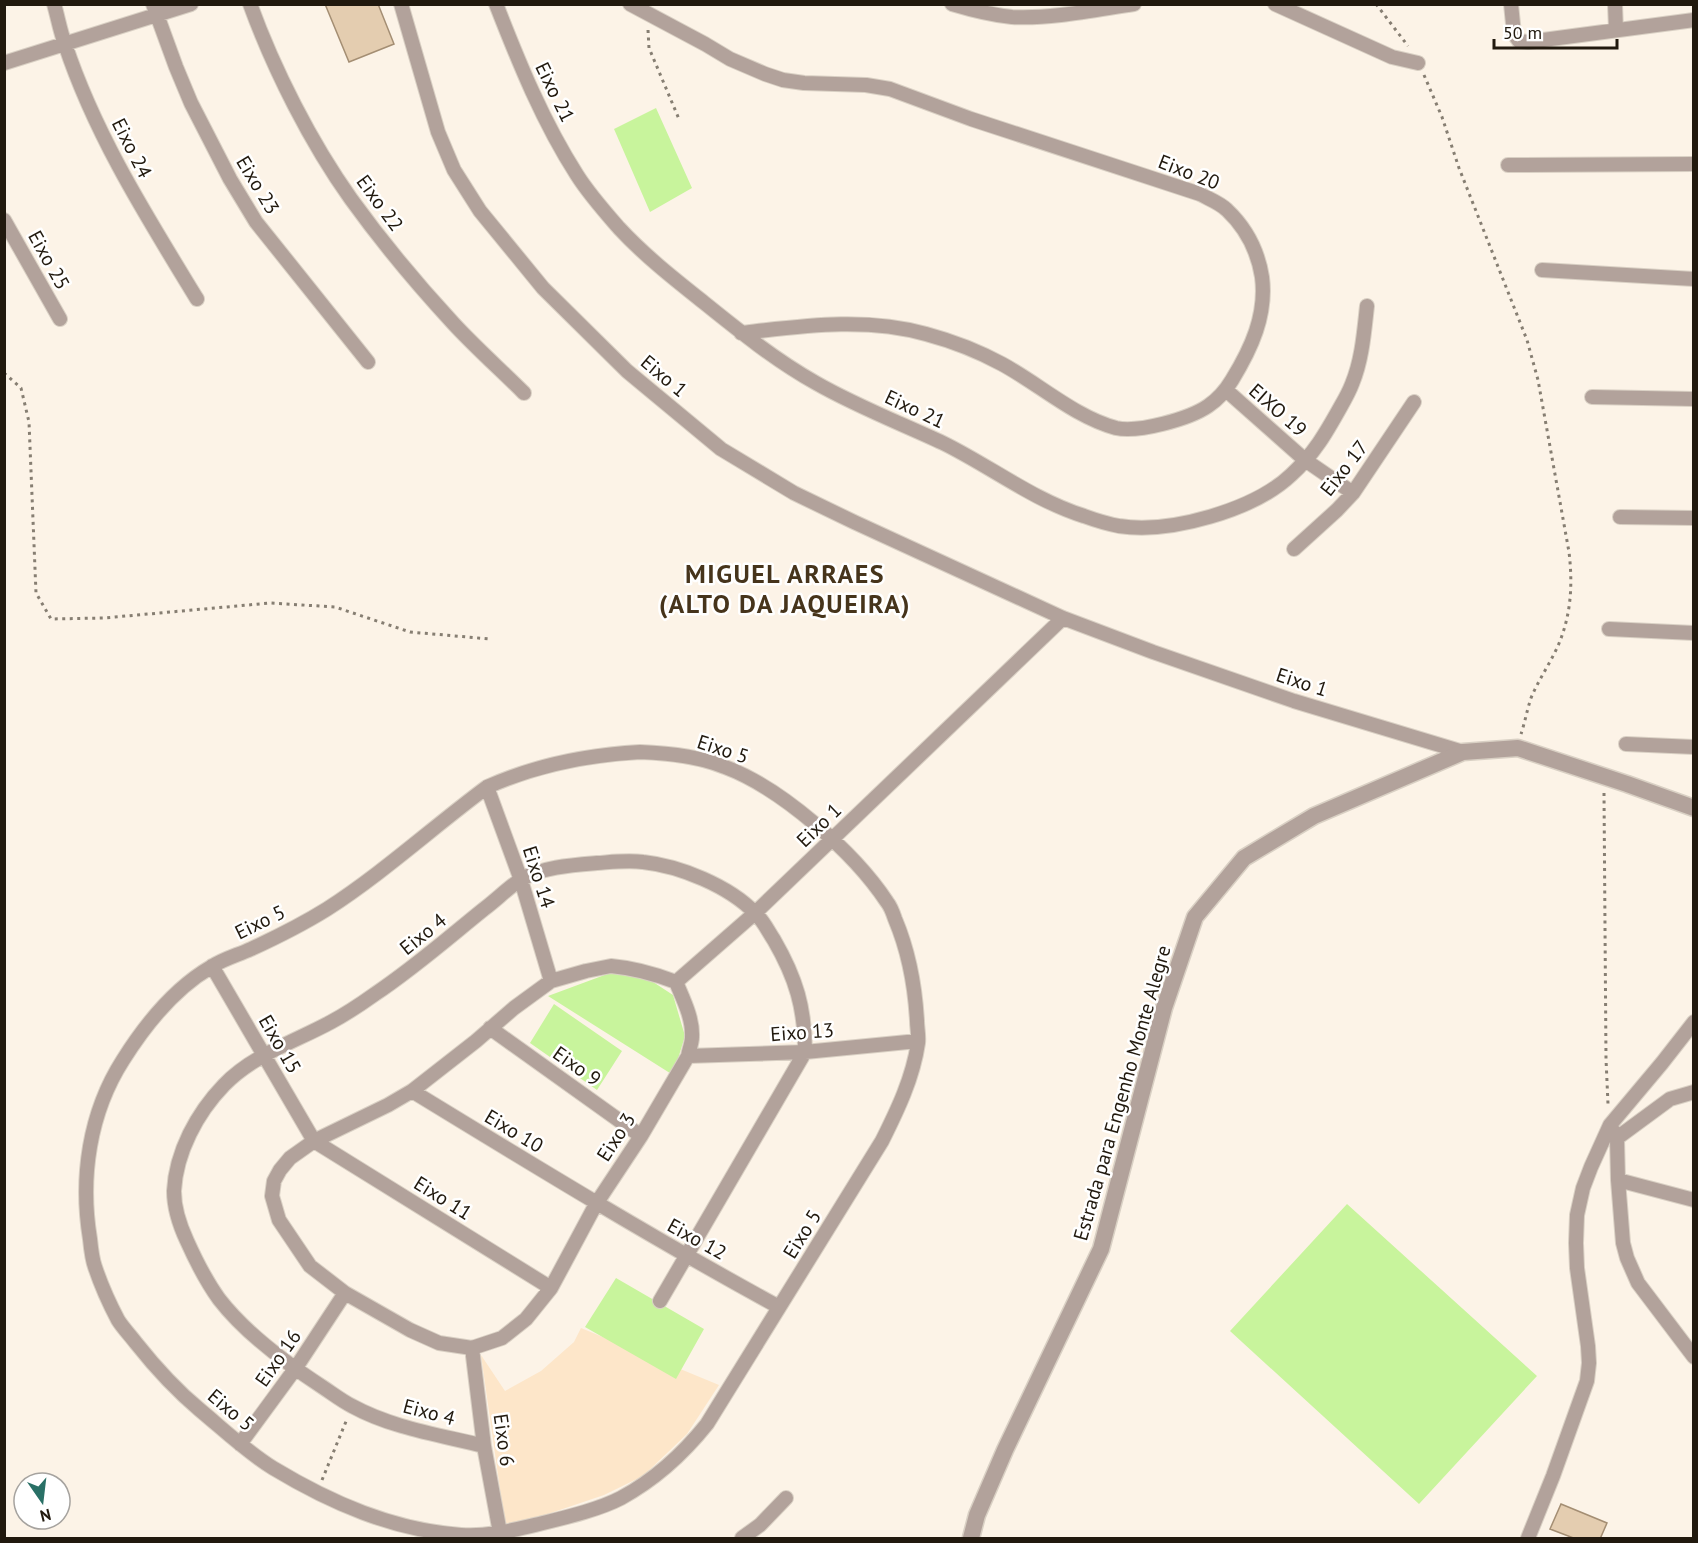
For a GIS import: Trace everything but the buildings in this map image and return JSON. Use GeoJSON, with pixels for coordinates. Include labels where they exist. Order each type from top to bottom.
{"type":"FeatureCollection","features":[{"type":"Feature","properties":{"kind":"street","name":"Eixo 24"},"geometry":{"type":"LineString","coordinates":[[54,4],[65,44],[112,154],[197,298]]}},
{"type":"Feature","properties":{"kind":"street"},"geometry":{"type":"LineString","coordinates":[[4,63],[65,44],[154,10],[191,4]]}},
{"type":"Feature","properties":{"kind":"street","name":"Eixo 22"},"geometry":{"type":"LineString","coordinates":[[250,4],[295,104],[350,198],[383,241],[454,324],[524,393]]}},
{"type":"Feature","properties":{"kind":"street","name":"Eixo 1"},"geometry":{"type":"LineString","coordinates":[[401,4],[438,132],[453,170],[480,211],[543,288],[627,371],[720,449],[794,493],[1063,618],[1294,701],[1463,752]]}},
{"type":"Feature","properties":{"kind":"street","name":"Eixo 21"},"geometry":{"type":"LineString","coordinates":[[496,4],[526,79],[578,177],[619,227],[650,259],[741,333],[816,383],[952,448],[1062,509],[1085,517],[1120,526],[1149,527],[1173,524],[1198,520],[1227,510],[1251,501],[1275,488],[1290,476],[1323,438],[1352,385],[1359,361],[1367,306]]}},
{"type":"Feature","properties":{"kind":"street","name":"Eixo 20"},"geometry":{"type":"LineString","coordinates":[[630,4],[730,59],[783,80],[866,85],[890,89],[971,119],[1200,194],[1226,209],[1239,223],[1252,243],[1262,279],[1261,311],[1256,334],[1245,360],[1226,390],[1209,406],[1192,415],[1150,427],[1119,428],[1094,419],[1003,365],[957,343],[897,327],[865,324],[813,326],[741,333]]}},
{"type":"Feature","properties":{"kind":"street"},"geometry":{"type":"LineString","coordinates":[[648,13],[661,4]]}},
{"type":"Feature","properties":{"kind":"street"},"geometry":{"type":"LineString","coordinates":[[952,4],[1014,17],[1056,15],[1134,4]]}},
{"type":"Feature","properties":{"kind":"street"},"geometry":{"type":"LineString","coordinates":[[1275,4],[1392,57],[1418,63]]}},
{"type":"Feature","properties":{"kind":"street"},"geometry":{"type":"LineString","coordinates":[[1511,4],[1514,34],[1519,41],[1527,42],[1694,20]]}},
{"type":"Feature","properties":{"kind":"street"},"geometry":{"type":"LineString","coordinates":[[1615,4],[1616,30]]}},
{"type":"Feature","properties":{"kind":"street","name":"Eixo 23"},"geometry":{"type":"LineString","coordinates":[[154,10],[191,103],[243,201],[282,257],[368,362]]}},
{"type":"Feature","properties":{"kind":"street"},"geometry":{"type":"LineString","coordinates":[[1508,165],[1694,164]]}},
{"type":"Feature","properties":{"kind":"street","name":"Eixo 25"},"geometry":{"type":"LineString","coordinates":[[4,220],[60,319]]}},
{"type":"Feature","properties":{"kind":"street"},"geometry":{"type":"LineString","coordinates":[[1542,270],[1694,279]]}},
{"type":"Feature","properties":{"kind":"street","name":"EIXO 19"},"geometry":{"type":"LineString","coordinates":[[1226,390],[1305,460],[1353,493]]}},
{"type":"Feature","properties":{"kind":"street"},"geometry":{"type":"LineString","coordinates":[[1592,397],[1694,399]]}},
{"type":"Feature","properties":{"kind":"street","name":"Eixo 17"},"geometry":{"type":"LineString","coordinates":[[1294,549],[1353,493],[1414,402]]}},
{"type":"Feature","properties":{"kind":"street"},"geometry":{"type":"LineString","coordinates":[[1620,518],[1694,518]]}},
{"type":"Feature","properties":{"kind":"street","name":"Eixo 1"},"geometry":{"type":"LineString","coordinates":[[676,982],[755,913],[1063,618]]}},
{"type":"Feature","properties":{"kind":"street"},"geometry":{"type":"LineString","coordinates":[[1609,629],[1694,633]]}},
{"type":"Feature","properties":{"kind":"street"},"geometry":{"type":"LineString","coordinates":[[1626,744],[1694,747]]}},
{"type":"Feature","properties":{"kind":"street"},"geometry":{"type":"LineString","coordinates":[[1518,748],[1694,808]]}},
{"type":"Feature","properties":{"kind":"street","name":"Estrada para Engenho Monte Alegre"},"geometry":{"type":"LineString","coordinates":[[971,1539],[977,1515],[1005,1450],[1101,1249],[1164,1008],[1194,917],[1244,858],[1314,816],[1463,752],[1518,748]]}},
{"type":"Feature","properties":{"kind":"street","name":"Eixo 5"},"geometry":{"type":"LineString","coordinates":[[640,752],[672,754],[724,766],[749,777],[783,798],[832,839],[889,904],[900,930],[915,993],[918,1041],[914,1065],[899,1108],[882,1141],[707,1424],[685,1450],[662,1470],[619,1499],[500,1536],[434,1532],[399,1525],[368,1516],[271,1467],[182,1395],[121,1324],[94,1265],[85,1208],[86,1173],[92,1138],[103,1096],[122,1061],[145,1028],[168,1002],[212,966],[294,928],[326,910],[358,888],[486,787],[545,765],[580,758],[640,752]]}},
{"type":"Feature","properties":{"kind":"street","name":"Eixo 14"},"geometry":{"type":"LineString","coordinates":[[486,787],[521,880],[551,981]]}},
{"type":"Feature","properties":{"kind":"street","name":"Eixo 4"},"geometry":{"type":"LineString","coordinates":[[484,1446],[381,1419],[352,1406],[295,1369],[243,1326],[218,1297],[184,1234],[177,1214],[174,1193],[180,1159],[187,1139],[196,1121],[223,1086],[263,1055],[330,1022],[386,986],[521,880],[543,872],[575,865],[640,862],[663,865],[706,880],[726,891],[755,913],[782,954],[793,979],[805,1025],[805,1052]]}},
{"type":"Feature","properties":{"kind":"street","name":"Eixo 15"},"geometry":{"type":"LineString","coordinates":[[212,966],[314,1142]]}},
{"type":"Feature","properties":{"kind":"street","name":"Eixo 3"},"geometry":{"type":"LineString","coordinates":[[611,966],[633,968],[676,982],[691,1024],[692,1037],[688,1056],[641,1136],[596,1204],[551,1288],[526,1318],[502,1338],[472,1348],[439,1343],[423,1337],[345,1293],[310,1266],[303,1257],[279,1220],[272,1196],[274,1181],[290,1158],[314,1142],[412,1091],[551,981],[611,966]]}},
{"type":"Feature","properties":{"kind":"street"},"geometry":{"type":"LineString","coordinates":[[1528,1539],[1587,1381],[1588,1346],[1577,1268],[1576,1243],[1577,1215],[1583,1188],[1610,1125],[1694,1022]]}},
{"type":"Feature","properties":{"kind":"street","name":"Eixo 9"},"geometry":{"type":"LineString","coordinates":[[490,1029],[641,1136]]}},
{"type":"Feature","properties":{"kind":"street","name":"Eixo 13"},"geometry":{"type":"LineString","coordinates":[[688,1056],[805,1052],[918,1041]]}},
{"type":"Feature","properties":{"kind":"street"},"geometry":{"type":"LineString","coordinates":[[660,1300],[805,1052]]}},
{"type":"Feature","properties":{"kind":"street","name":"Eixo 10"},"geometry":{"type":"LineString","coordinates":[[412,1091],[596,1204]]}},
{"type":"Feature","properties":{"kind":"street"},"geometry":{"type":"LineString","coordinates":[[1617,1138],[1670,1099],[1694,1092]]}},
{"type":"Feature","properties":{"kind":"street"},"geometry":{"type":"LineString","coordinates":[[1610,1125],[1617,1138],[1623,1243],[1627,1258],[1638,1283],[1694,1357]]}},
{"type":"Feature","properties":{"kind":"street","name":"Eixo 11"},"geometry":{"type":"LineString","coordinates":[[314,1142],[551,1288]]}},
{"type":"Feature","properties":{"kind":"street"},"geometry":{"type":"LineString","coordinates":[[1618,1180],[1694,1200]]}},
{"type":"Feature","properties":{"kind":"street","name":"Eixo 12"},"geometry":{"type":"LineString","coordinates":[[596,1204],[779,1307]]}},
{"type":"Feature","properties":{"kind":"street","name":"Eixo 16"},"geometry":{"type":"LineString","coordinates":[[240,1444],[295,1369],[345,1293]]}},
{"type":"Feature","properties":{"kind":"street","name":"Eixo 6"},"geometry":{"type":"LineString","coordinates":[[472,1348],[484,1446],[500,1536]]}},
{"type":"Feature","properties":{"kind":"street"},"geometry":{"type":"LineString","coordinates":[[742,1539],[760,1525],[786,1498]]}},
{"type":"Feature","properties":{"kind":"path"},"geometry":{"type":"LineString","coordinates":[[1376,4],[1405,41],[1418,63],[1442,117],[1459,168],[1527,340],[1538,380],[1569,552],[1572,579],[1571,600],[1558,647],[1531,697],[1518,748]]}},
{"type":"Feature","properties":{"kind":"path"},"geometry":{"type":"LineString","coordinates":[[648,13],[649,48],[679,119]]}},
{"type":"Feature","properties":{"kind":"path"},"geometry":{"type":"LineString","coordinates":[[4,373],[21,388],[29,422],[36,593],[51,619],[104,618],[270,603],[335,607],[410,632],[490,639]]}},
{"type":"Feature","properties":{"kind":"path"},"geometry":{"type":"LineString","coordinates":[[1604,776],[1606,1059],[1610,1125]]}},
{"type":"Feature","properties":{"kind":"path"},"geometry":{"type":"LineString","coordinates":[[317,1492],[352,1406]]}},
{"type":"Feature","properties":{"kind":"shaded area"},"geometry":{"type":"Polygon","coordinates":[[[581,1328],[719,1385],[687,1434],[643,1476],[604,1495],[533,1519],[505,1524],[481,1355],[505,1391],[541,1371],[574,1342],[581,1328]]]}},
{"type":"Feature","properties":{"kind":"green space"},"geometry":{"type":"Polygon","coordinates":[[[656,108],[692,188],[650,212],[614,129],[656,108]]]}},
{"type":"Feature","properties":{"kind":"green space"},"geometry":{"type":"Polygon","coordinates":[[[610,973],[647,978],[673,995],[685,1036],[673,1075],[548,996],[610,973]]]}},
{"type":"Feature","properties":{"kind":"green space"},"geometry":{"type":"Polygon","coordinates":[[[554,1004],[622,1051],[597,1090],[530,1043],[554,1004]]]}},
{"type":"Feature","properties":{"kind":"green space"},"geometry":{"type":"Polygon","coordinates":[[[1347,1204],[1537,1376],[1419,1504],[1230,1331],[1347,1204]]]}},
{"type":"Feature","properties":{"kind":"green space"},"geometry":{"type":"Polygon","coordinates":[[[616,1278],[704,1329],[676,1379],[585,1327],[616,1278]]]}},
{"type":"Feature","properties":{"kind":"district","name":"MIGUEL ARRAES (ALTO DA JAQUEIRA)"},"geometry":{"type":"Point","coordinates":[785,589]}}]}
